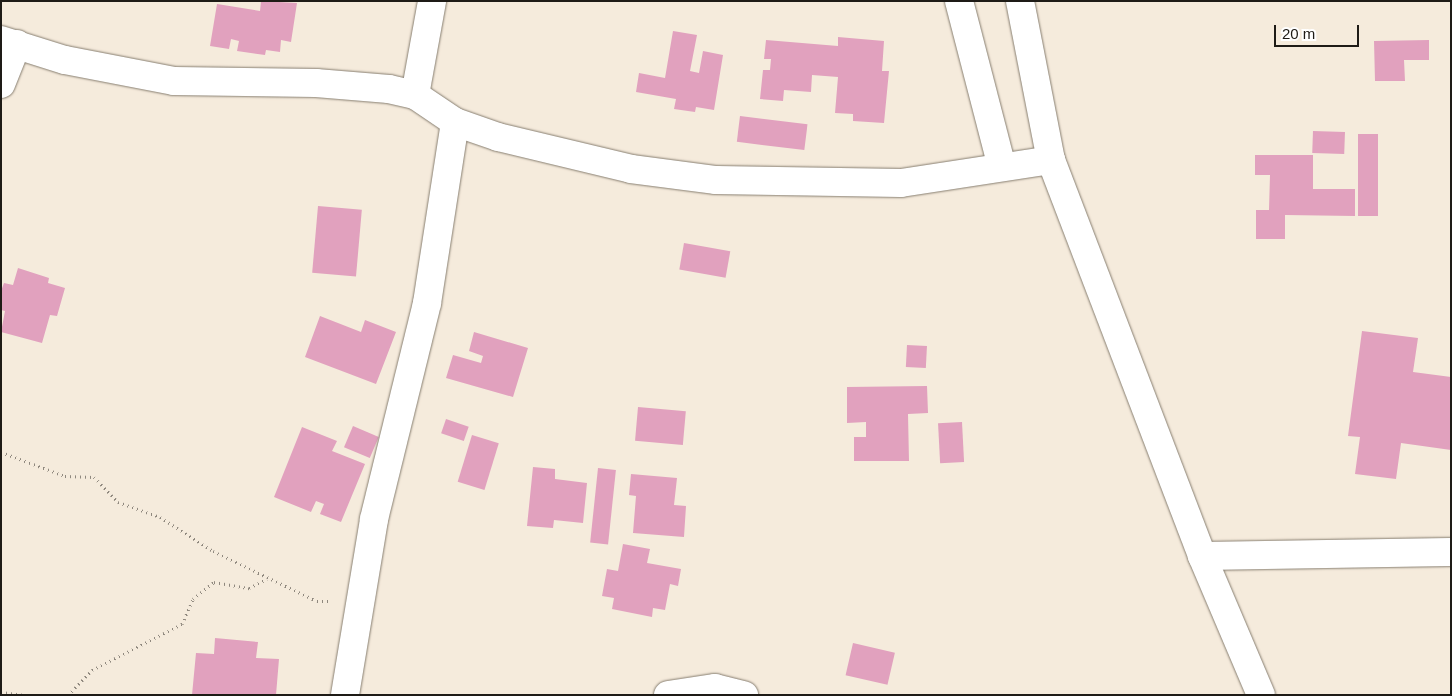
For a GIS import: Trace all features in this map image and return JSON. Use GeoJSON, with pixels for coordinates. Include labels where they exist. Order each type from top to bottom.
{"type":"FeatureCollection","features":[{"type":"Feature","properties":{"kind":"main road"},"geometry":{"type":"LineString","coordinates":[[415,94],[432,1]]}},
{"type":"Feature","properties":{"kind":"main road"},"geometry":{"type":"LineString","coordinates":[[959,1],[1002,167]]}},
{"type":"Feature","properties":{"kind":"main road"},"geometry":{"type":"LineString","coordinates":[[1020,1],[1051,160],[1202,556],[1262,695]]}},
{"type":"Feature","properties":{"kind":"main road"},"geometry":{"type":"LineString","coordinates":[[1,84],[9,42],[65,60],[174,81],[316,83],[389,89],[415,94],[455,122],[498,137],[631,170],[716,180],[901,183],[1051,160]]}},
{"type":"Feature","properties":{"kind":"main road"},"geometry":{"type":"LineString","coordinates":[[345,695],[374,519],[427,303],[455,122]]}},
{"type":"Feature","properties":{"kind":"main road"},"geometry":{"type":"LineString","coordinates":[[1202,556],[1451,552]]}},
{"type":"Feature","properties":{"kind":"main road"},"geometry":{"type":"LineString","coordinates":[[668,695],[715,688],[744,695]]}},
{"type":"Feature","properties":{"kind":"path"},"geometry":{"type":"LineString","coordinates":[[1,452],[65,476],[94,477],[118,502],[160,517],[214,551],[317,600],[361,601]]}},
{"type":"Feature","properties":{"kind":"path"},"geometry":{"type":"LineString","coordinates":[[68,695],[92,670],[182,624],[193,599],[214,582],[249,588],[268,578]]}},
{"type":"Feature","properties":{"kind":"path"},"geometry":{"type":"LineString","coordinates":[[1,692],[27,695]]}},
{"type":"Feature","properties":{"kind":"building"},"geometry":{"type":"Polygon","coordinates":[[[261,1],[297,3],[291,42],[281,40],[280,52],[266,50],[265,55],[237,51],[239,41],[231,39],[229,49],[210,46],[217,4],[260,11],[261,1]]]}},
{"type":"Feature","properties":{"kind":"building"},"geometry":{"type":"Polygon","coordinates":[[[673,31],[697,35],[690,71],[699,73],[703,51],[723,55],[714,110],[696,107],[695,112],[674,109],[676,99],[636,92],[639,73],[665,78],[673,31]]]}},
{"type":"Feature","properties":{"kind":"building"},"geometry":{"type":"Polygon","coordinates":[[[838,37],[884,41],[882,71],[889,71],[884,123],[853,121],[853,114],[835,113],[838,77],[812,75],[811,92],[784,90],[783,101],[760,99],[763,70],[770,70],[771,59],[764,59],[766,40],[838,46],[838,37]]]}},
{"type":"Feature","properties":{"kind":"building"},"geometry":{"type":"Polygon","coordinates":[[[1429,40],[1429,60],[1404,60],[1405,81],[1375,81],[1374,41],[1429,40]]]}},
{"type":"Feature","properties":{"kind":"building"},"geometry":{"type":"Polygon","coordinates":[[[740,116],[807,124],[804,150],[737,142],[740,116]]]}},
{"type":"Feature","properties":{"kind":"building"},"geometry":{"type":"Polygon","coordinates":[[[1313,131],[1345,132],[1344,154],[1312,153],[1313,131]]]}},
{"type":"Feature","properties":{"kind":"building"},"geometry":{"type":"Polygon","coordinates":[[[1358,134],[1378,134],[1378,216],[1358,216],[1358,134]]]}},
{"type":"Feature","properties":{"kind":"building"},"geometry":{"type":"Polygon","coordinates":[[[1255,155],[1313,155],[1313,189],[1355,189],[1355,216],[1285,215],[1285,239],[1256,239],[1256,210],[1269,210],[1270,175],[1255,175],[1255,155]]]}},
{"type":"Feature","properties":{"kind":"building"},"geometry":{"type":"Polygon","coordinates":[[[318,206],[362,210],[356,277],[312,273],[318,206]]]}},
{"type":"Feature","properties":{"kind":"building"},"geometry":{"type":"Polygon","coordinates":[[[684,243],[730,251],[726,278],[679,270],[684,243]]]}},
{"type":"Feature","properties":{"kind":"building"},"geometry":{"type":"Polygon","coordinates":[[[18,268],[49,278],[48,283],[65,288],[57,316],[50,315],[42,343],[1,332],[5,311],[1,310],[1,291],[4,283],[13,285],[18,268]]]}},
{"type":"Feature","properties":{"kind":"building"},"geometry":{"type":"Polygon","coordinates":[[[320,316],[361,332],[365,320],[396,332],[376,384],[305,357],[320,316]]]}},
{"type":"Feature","properties":{"kind":"building"},"geometry":{"type":"Polygon","coordinates":[[[1362,331],[1418,338],[1413,372],[1451,377],[1451,450],[1401,443],[1396,479],[1355,474],[1360,437],[1348,436],[1362,331]]]}},
{"type":"Feature","properties":{"kind":"building"},"geometry":{"type":"Polygon","coordinates":[[[474,332],[528,348],[513,397],[446,378],[453,355],[481,363],[483,356],[469,351],[474,332]]]}},
{"type":"Feature","properties":{"kind":"building"},"geometry":{"type":"Polygon","coordinates":[[[907,345],[927,346],[926,368],[906,367],[907,345]]]}},
{"type":"Feature","properties":{"kind":"building"},"geometry":{"type":"Polygon","coordinates":[[[927,386],[928,413],[908,414],[909,461],[854,461],[854,437],[866,437],[866,422],[847,423],[847,387],[927,386]]]}},
{"type":"Feature","properties":{"kind":"building"},"geometry":{"type":"Polygon","coordinates":[[[638,407],[686,411],[683,445],[635,441],[638,407]]]}},
{"type":"Feature","properties":{"kind":"building"},"geometry":{"type":"Polygon","coordinates":[[[446,419],[469,427],[464,441],[441,433],[446,419]]]}},
{"type":"Feature","properties":{"kind":"building"},"geometry":{"type":"Polygon","coordinates":[[[962,422],[964,462],[940,463],[938,423],[962,422]]]}},
{"type":"Feature","properties":{"kind":"building"},"geometry":{"type":"Polygon","coordinates":[[[353,426],[379,437],[370,458],[344,447],[353,426]]]}},
{"type":"Feature","properties":{"kind":"building"},"geometry":{"type":"Polygon","coordinates":[[[302,427],[337,441],[332,451],[365,464],[341,522],[320,514],[324,504],[316,501],[311,512],[274,497],[302,427]]]}},
{"type":"Feature","properties":{"kind":"building"},"geometry":{"type":"Polygon","coordinates":[[[472,435],[499,443],[484,490],[458,482],[472,435]]]}},
{"type":"Feature","properties":{"kind":"building"},"geometry":{"type":"Polygon","coordinates":[[[533,467],[555,469],[555,479],[587,483],[583,523],[554,520],[553,528],[527,526],[533,467]]]}},
{"type":"Feature","properties":{"kind":"building"},"geometry":{"type":"Polygon","coordinates":[[[598,468],[616,470],[608,544],[590,543],[598,468]]]}},
{"type":"Feature","properties":{"kind":"building"},"geometry":{"type":"Polygon","coordinates":[[[631,474],[677,478],[674,505],[686,506],[684,537],[633,533],[636,496],[629,495],[631,474]]]}},
{"type":"Feature","properties":{"kind":"building"},"geometry":{"type":"Polygon","coordinates":[[[623,544],[650,549],[647,563],[681,569],[678,586],[670,584],[665,610],[653,608],[652,617],[612,609],[614,598],[602,596],[607,569],[618,571],[623,544]]]}},
{"type":"Feature","properties":{"kind":"building"},"geometry":{"type":"Polygon","coordinates":[[[215,638],[258,642],[256,658],[279,659],[276,695],[192,695],[196,653],[214,654],[215,638]]]}},
{"type":"Feature","properties":{"kind":"building"},"geometry":{"type":"Polygon","coordinates":[[[853,643],[895,653],[887,685],[846,675],[853,643]]]}}]}
